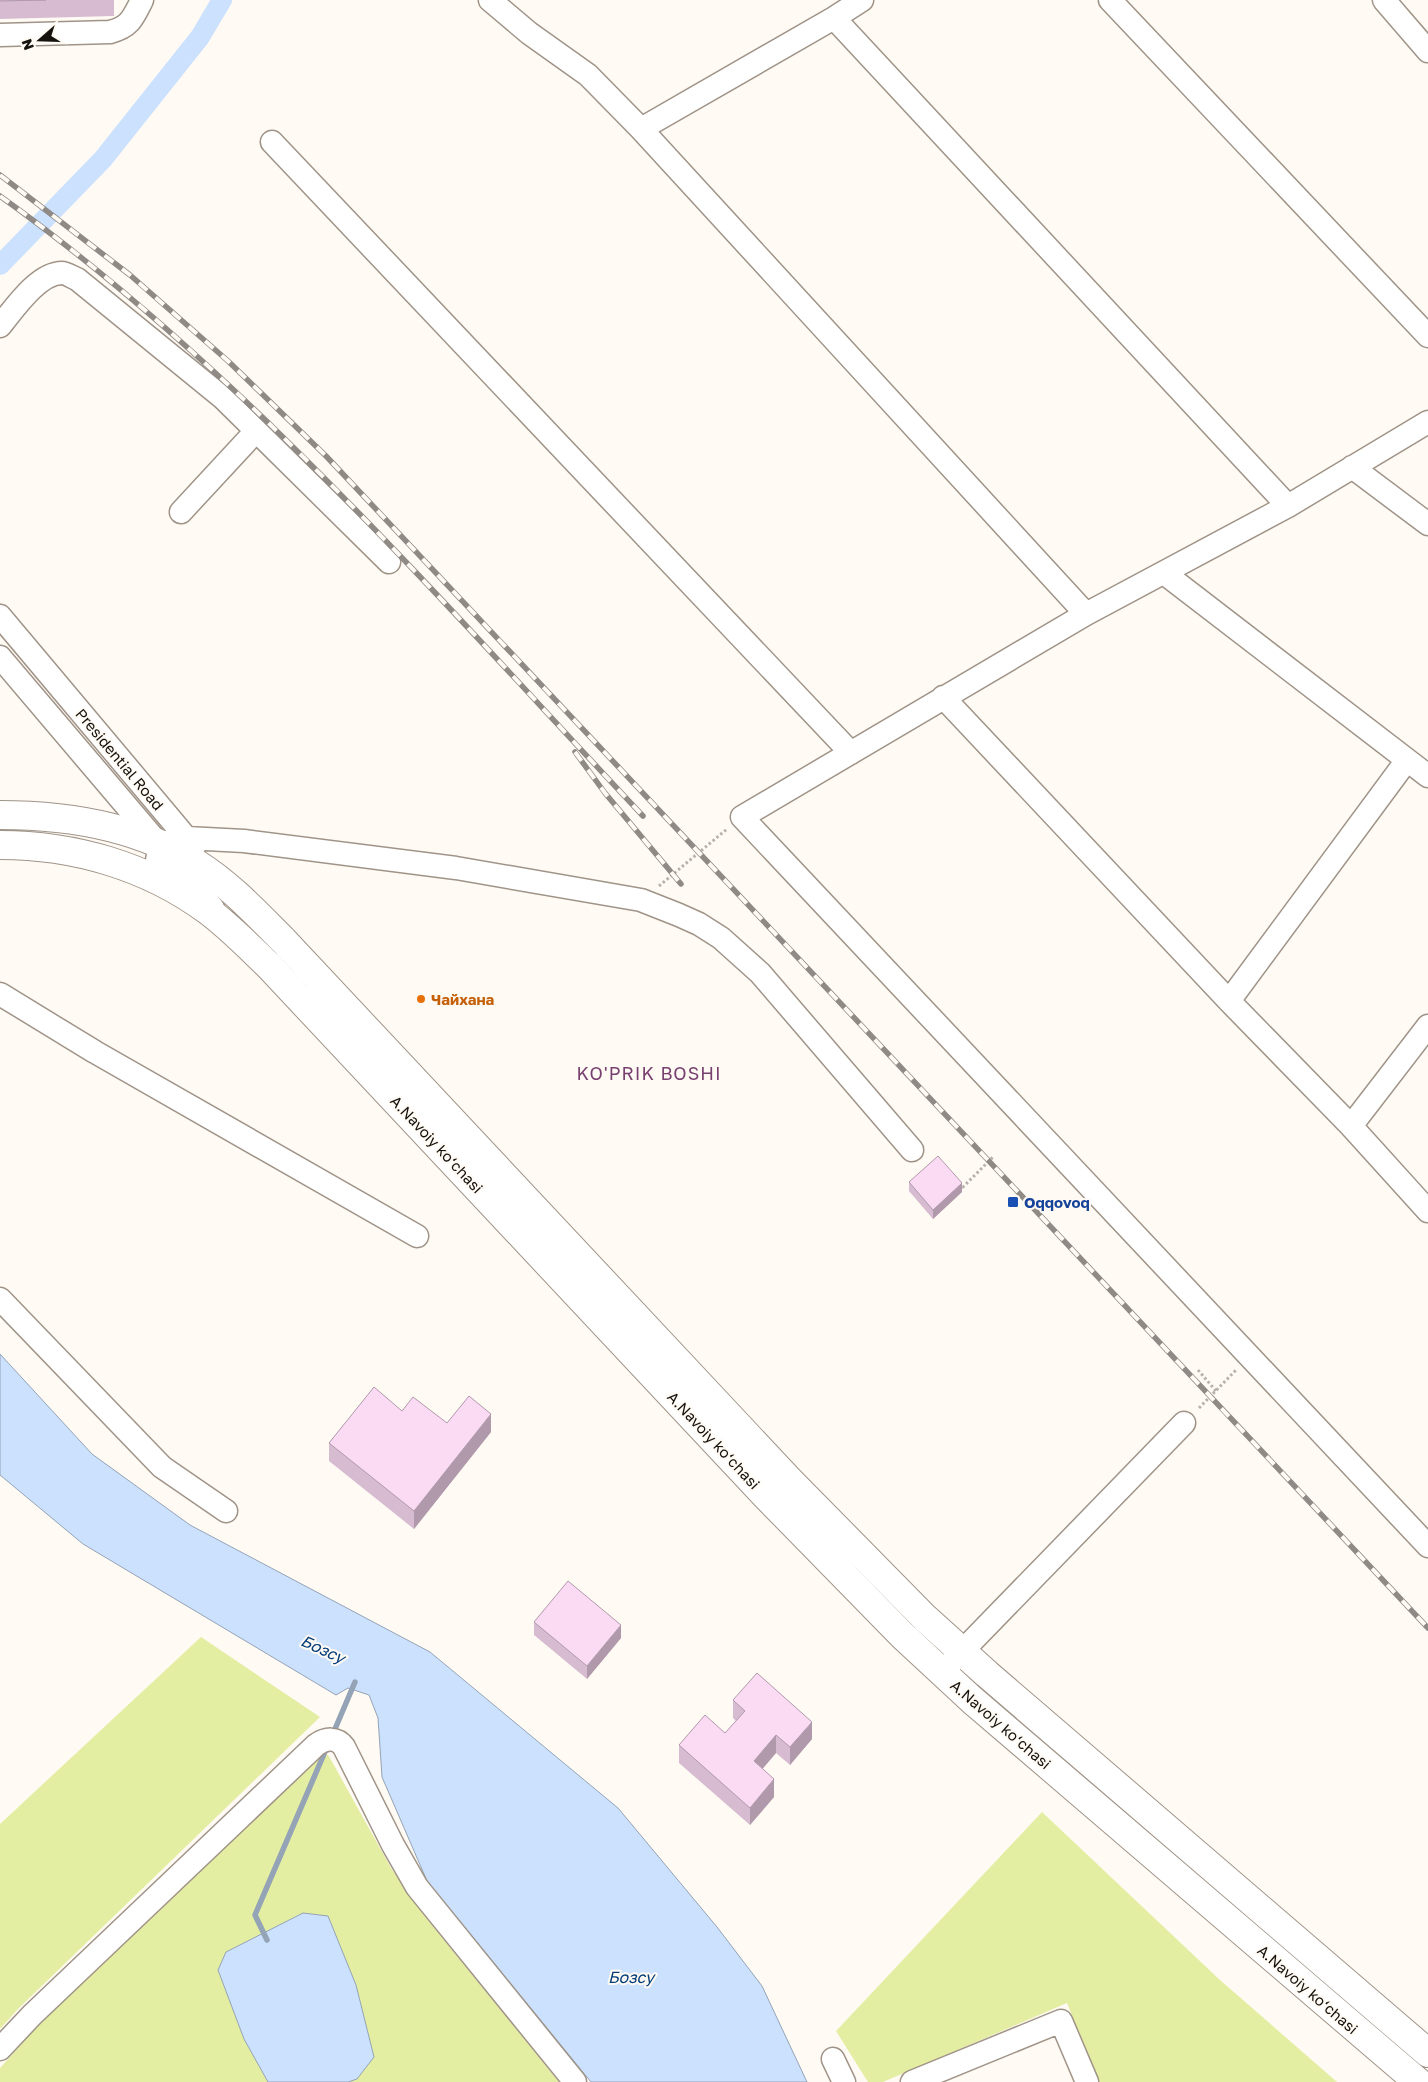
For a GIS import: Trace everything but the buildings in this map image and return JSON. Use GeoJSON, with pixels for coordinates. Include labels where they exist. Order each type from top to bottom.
{"type":"FeatureCollection","features":[{"type":"Feature","properties":{"kind":"main road"},"geometry":{"type":"LineString","coordinates":[[0,815],[51,818],[87,823],[122,831],[160,843],[199,864],[242,900],[289,947],[789,1480],[925,1618],[987,1674],[1428,2053]]}},
{"type":"Feature","properties":{"kind":"main road","name":"A.Navoiy ko‘chasi"},"geometry":{"type":"LineString","coordinates":[[0,845],[46,848],[83,854],[119,863],[154,878],[188,896],[228,927],[269,966],[765,1495],[903,1636],[972,1700],[1418,2082]]}},
{"type":"Feature","properties":{"kind":"main road"},"geometry":{"type":"LineString","coordinates":[[903,1636],[914,1637],[920,1635],[925,1627],[925,1618]]}},
{"type":"Feature","properties":{"kind":"main road"},"geometry":{"type":"LineString","coordinates":[[972,1700],[973,1682],[978,1677],[987,1674]]}},
{"type":"Feature","properties":{"kind":"main road"},"geometry":{"type":"LineString","coordinates":[[1350,2025],[1369,2003]]}},
{"type":"Feature","properties":{"kind":"street"},"geometry":{"type":"LineString","coordinates":[[0,35],[110,32],[122,29],[131,21],[142,0]]}},
{"type":"Feature","properties":{"kind":"street"},"geometry":{"type":"LineString","coordinates":[[490,0],[529,33],[588,75],[641,129],[1086,614]]}},
{"type":"Feature","properties":{"kind":"street"},"geometry":{"type":"LineString","coordinates":[[641,129],[862,0]]}},
{"type":"Feature","properties":{"kind":"street"},"geometry":{"type":"LineString","coordinates":[[1110,0],[1428,336]]}},
{"type":"Feature","properties":{"kind":"street"},"geometry":{"type":"LineString","coordinates":[[1384,0],[1428,51]]}},
{"type":"Feature","properties":{"kind":"street"},"geometry":{"type":"LineString","coordinates":[[834,18],[1288,506]]}},
{"type":"Feature","properties":{"kind":"street"},"geometry":{"type":"LineString","coordinates":[[272,142],[851,753]]}},
{"type":"Feature","properties":{"kind":"street"},"geometry":{"type":"LineString","coordinates":[[0,326],[29,292],[45,278],[62,273],[77,279],[223,398],[389,562]]}},
{"type":"Feature","properties":{"kind":"street"},"geometry":{"type":"LineString","coordinates":[[1428,422],[1288,506],[1086,614],[742,817],[1428,1546]]}},
{"type":"Feature","properties":{"kind":"street"},"geometry":{"type":"LineString","coordinates":[[181,512],[256,431]]}},
{"type":"Feature","properties":{"kind":"street"},"geometry":{"type":"LineString","coordinates":[[1352,467],[1428,524]]}},
{"type":"Feature","properties":{"kind":"street"},"geometry":{"type":"LineString","coordinates":[[1164,573],[1428,776]]}},
{"type":"Feature","properties":{"kind":"street","name":"Presidential Road"},"geometry":{"type":"LineString","coordinates":[[0,616],[187,838],[242,900]]}},
{"type":"Feature","properties":{"kind":"street","name":"Presidential Road"},"geometry":{"type":"LineString","coordinates":[[0,657],[160,843],[228,927]]}},
{"type":"Feature","properties":{"kind":"street"},"geometry":{"type":"LineString","coordinates":[[943,697],[1229,1001],[1350,1126],[1428,1211]]}},
{"type":"Feature","properties":{"kind":"street"},"geometry":{"type":"LineString","coordinates":[[1229,1001],[1407,760]]}},
{"type":"Feature","properties":{"kind":"street"},"geometry":{"type":"LineString","coordinates":[[154,878],[160,843],[187,838],[244,841],[456,868],[641,900],[699,924],[741,956],[773,988],[912,1150]]}},
{"type":"Feature","properties":{"kind":"street"},"geometry":{"type":"LineString","coordinates":[[0,994],[95,1052],[417,1236]]}},
{"type":"Feature","properties":{"kind":"street"},"geometry":{"type":"LineString","coordinates":[[1350,1126],[1428,1026]]}},
{"type":"Feature","properties":{"kind":"street"},"geometry":{"type":"LineString","coordinates":[[0,1299],[162,1467],[226,1511]]}},
{"type":"Feature","properties":{"kind":"street"},"geometry":{"type":"LineString","coordinates":[[942,1672],[1184,1423]]}},
{"type":"Feature","properties":{"kind":"street"},"geometry":{"type":"LineString","coordinates":[[0,2049],[32,2015],[316,1745],[324,1740],[334,1740],[341,1743],[346,1751],[392,1845],[417,1887],[575,2082]]}},
{"type":"Feature","properties":{"kind":"street"},"geometry":{"type":"LineString","coordinates":[[912,2082],[1062,2021],[1087,2082]]}},
{"type":"Feature","properties":{"kind":"street"},"geometry":{"type":"LineString","coordinates":[[833,2059],[844,2082]]}},
{"type":"Feature","properties":{"kind":"path"},"geometry":{"type":"LineString","coordinates":[[641,900],[742,817]]}},
{"type":"Feature","properties":{"kind":"path"},"geometry":{"type":"LineString","coordinates":[[957,1181],[963,1187],[993,1157]]}},
{"type":"Feature","properties":{"kind":"path"},"geometry":{"type":"LineString","coordinates":[[1184,1423],[1250,1357]]}},
{"type":"Feature","properties":{"kind":"path"},"geometry":{"type":"LineString","coordinates":[[1198,1370],[1216,1391]]}},
{"type":"Feature","properties":{"kind":"green space"},"geometry":{"type":"Polygon","coordinates":[[[201,1637],[320,1717],[19,2008],[0,2029],[0,1824],[201,1637]]]}},
{"type":"Feature","properties":{"kind":"green space"},"geometry":{"type":"Polygon","coordinates":[[[322,1754],[328,1755],[330,1758],[391,1868],[423,1914],[559,2082],[0,2082],[0,2068],[51,2011],[322,1754]]]}},
{"type":"Feature","properties":{"kind":"green space"},"geometry":{"type":"Polygon","coordinates":[[[1042,1812],[1220,1980],[1337,2082],[1099,2082],[1067,2003],[883,2082],[868,2082],[836,2031],[1042,1812]]]}},
{"type":"Feature","properties":{"kind":"water","name":"Бозсу"},"geometry":{"type":"Polygon","coordinates":[[[0,1354],[92,1454],[190,1525],[430,1652],[618,1808],[717,1927],[762,1986],[807,2082],[591,2082],[427,1881],[382,1777],[378,1718],[369,1695],[348,1688],[336,1695],[83,1544],[0,1475],[0,1354]]]}},
{"type":"Feature","properties":{"kind":"water"},"geometry":{"type":"Polygon","coordinates":[[[303,1913],[328,1916],[356,1985],[374,2057],[357,2079],[348,2082],[268,2082],[244,2039],[218,1970],[226,1952],[303,1913]]]}},
{"type":"Feature","properties":{"kind":"waterway"},"geometry":{"type":"LineString","coordinates":[[0,265],[103,159],[200,37],[222,0]]}},
{"type":"Feature","properties":{"kind":"waterway"},"geometry":{"type":"LineString","coordinates":[[332,1736],[355,1682]]}},
{"type":"Feature","properties":{"kind":"waterway"},"geometry":{"type":"LineString","coordinates":[[267,1940],[255,1915],[327,1747]]}},
{"type":"Feature","properties":{"kind":"railway"},"geometry":{"type":"LineString","coordinates":[[0,175],[130,275],[228,361],[326,456],[1428,1628]]}},
{"type":"Feature","properties":{"kind":"railway"},"geometry":{"type":"LineString","coordinates":[[0,196],[89,264],[174,336],[256,411],[414,570],[643,816]]}},
{"type":"Feature","properties":{"kind":"railway"},"geometry":{"type":"LineString","coordinates":[[575,752],[605,793],[681,884]]}},
{"type":"Feature","properties":{"kind":"place","name":"Чайхана"},"geometry":{"type":"Point","coordinates":[421,999]}},
{"type":"Feature","properties":{"kind":"place","name":"Oqqovoq"},"geometry":{"type":"Point","coordinates":[1013,1202]}},
{"type":"Feature","properties":{"kind":"district","name":"KO'PRIK BOSHI"},"geometry":{"type":"Point","coordinates":[649,1073]}}]}
